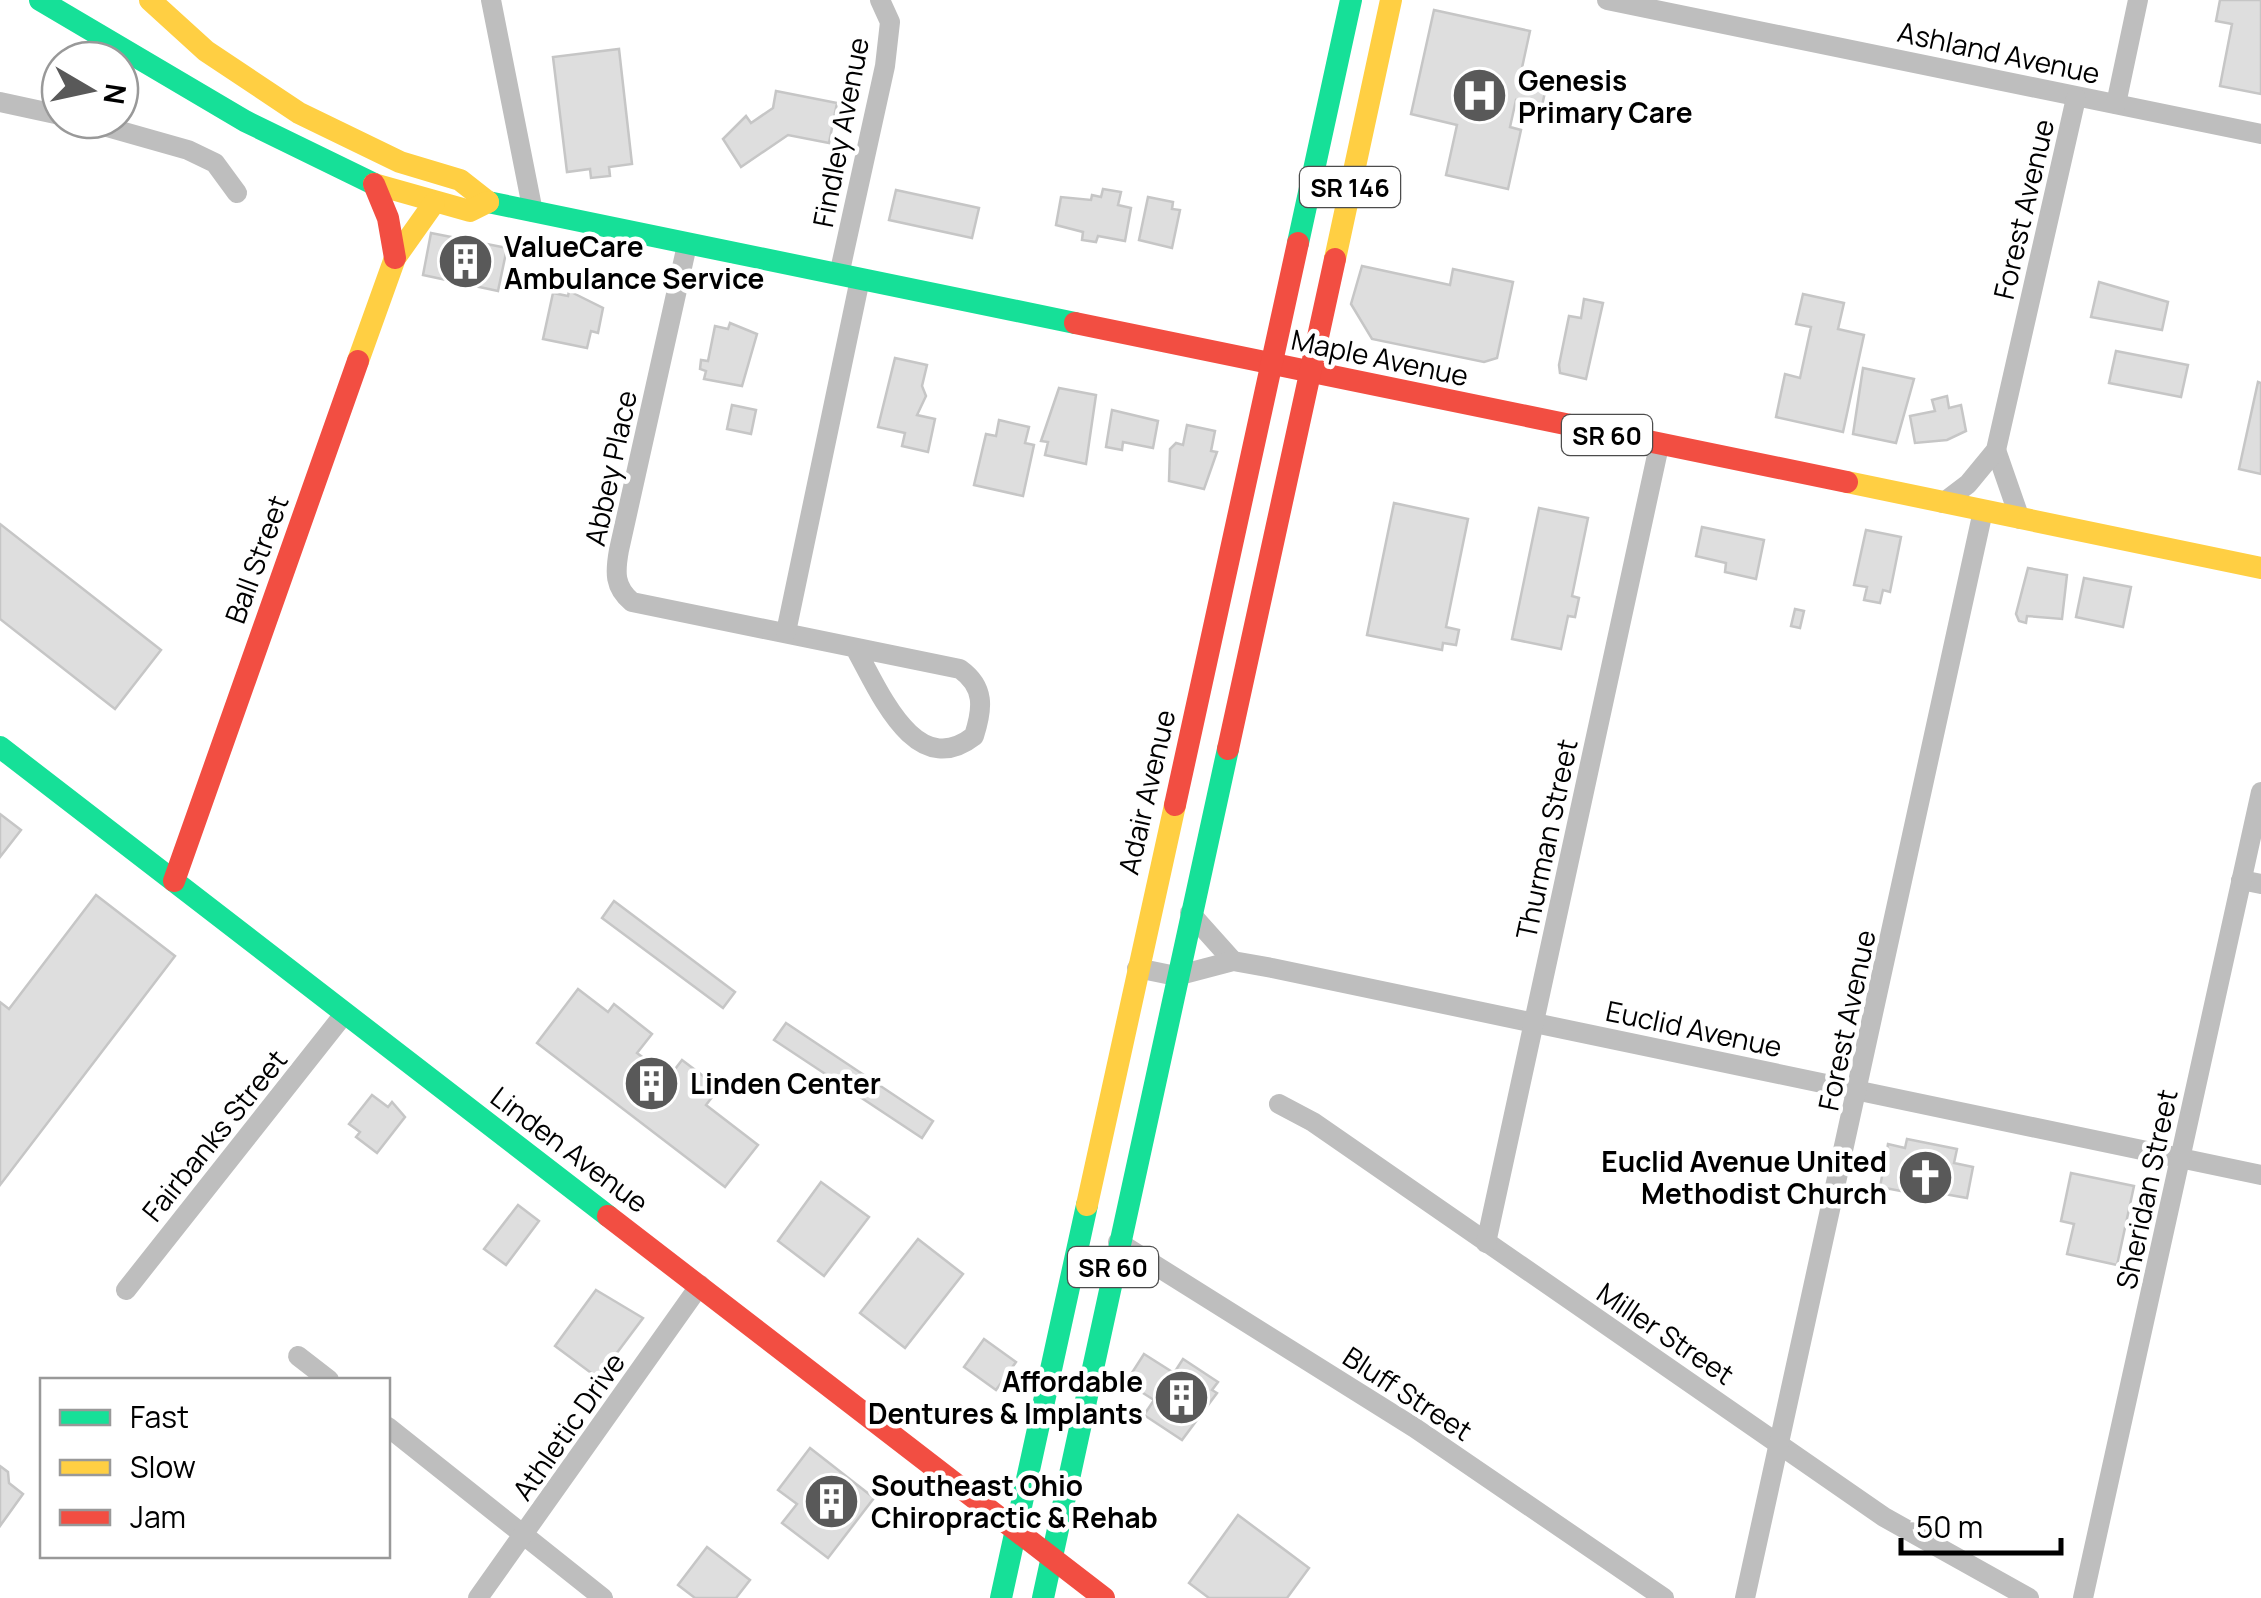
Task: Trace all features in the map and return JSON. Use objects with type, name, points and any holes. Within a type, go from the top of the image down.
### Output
[{"type":"main road","points":[[40,0],[177,85],[296,150],[374,184],[434,203],[470,211],[488,202],[477,186],[405,164],[292,112],[226,68],[150,0]]},
{"type":"main road","name":"Adair Avenue","points":[[1001,1598],[1351,0]]},
{"type":"main road","name":"SR 146","points":[[1308,374],[1391,0]]},
{"type":"main road","points":[[374,184],[388,218],[394,258]]},
{"type":"main road","name":"Maple Avenue","points":[[488,202],[2261,568]]},
{"type":"main road","name":"Ball Street","points":[[174,880],[394,258],[434,203]]},
{"type":"main road","name":"SR 60","points":[[1043,1598],[1308,374]]},
{"type":"main road","name":"Linden Avenue","points":[[0,747],[1104,1598]]},
{"type":"street","points":[[492,0],[533,212]]},
{"type":"street","name":"Findley Avenue","points":[[850,277],[890,22],[880,0]]},
{"type":"street","name":"Ashland Avenue","points":[[1608,0],[2261,134]]},
{"type":"street","points":[[2116,104],[2138,0]]},
{"type":"street","name":"Forest Avenue","points":[[1944,503],[1968,484],[1996,450],[2076,98]]},
{"type":"street","points":[[0,102],[40,111]]},
{"type":"street","points":[[140,136],[188,150],[215,163],[237,193]]},
{"type":"street","name":"Abbey Place","points":[[686,245],[615,575],[621,593],[632,602],[960,668],[980,691],[982,714],[974,736],[946,752],[928,748],[886,704],[855,648]]},
{"type":"street","points":[[786,632],[850,277]]},
{"type":"street","name":"Thurman Street","points":[[1486,1243],[1659,446]]},
{"type":"street","points":[[1996,450],[2020,519]]},
{"type":"street","name":"Forest Avenue","points":[[1744,1598],[1860,1090],[1983,512]]},
{"type":"street","name":"Sheridan Street","points":[[2083,1598],[2181,1159],[2251,882],[2261,792]]},
{"type":"street","points":[[1190,913],[1234,961]]},
{"type":"street","name":"Euclid Avenue","points":[[1136,968],[1176,976],[1234,961],[2261,1174]]},
{"type":"street","name":"Fairbanks Street","points":[[126,1290],[345,1013]]},
{"type":"street","name":"Miller Street","points":[[1278,1104],[1314,1122],[1926,1544],[2030,1598]]},
{"type":"street","name":"Bluff Street","points":[[1118,1242],[1415,1428],[1664,1598]]},
{"type":"street","name":"Athletic Drive","points":[[478,1598],[700,1285]]},
{"type":"street","points":[[298,1356],[326,1378]]},
{"type":"street","points":[[390,1429],[604,1598]]},
{"type":"building","points":[[2220,0],[2261,0],[2261,94],[2220,86],[2232,24],[2216,21]]},
{"type":"building","name":"Genesis Primary Care","points":[[1434,10],[1530,31],[1518,86],[1545,92],[1542,106],[1516,100],[1510,127],[1521,130],[1508,189],[1446,175],[1457,125],[1411,114]]},
{"type":"building","points":[[619,49],[632,164],[609,167],[610,176],[591,178],[590,169],[567,172],[553,57]]},
{"type":"building","points":[[776,91],[837,103],[829,143],[788,135],[741,167],[723,139],[746,116],[751,123],[773,108]]},
{"type":"building","points":[[1103,189],[1121,192],[1118,205],[1131,208],[1125,241],[1098,236],[1096,242],[1082,240],[1083,232],[1056,225],[1061,197],[1091,200],[1092,195],[1101,197]]},
{"type":"building","points":[[896,190],[979,208],[972,238],[889,220]]},
{"type":"building","points":[[1148,197],[1173,202],[1172,209],[1180,210],[1172,248],[1139,240]]},
{"type":"building","name":"ValueCare Ambulance Service","points":[[431,233],[507,248],[498,291],[423,275]]},
{"type":"building","points":[[1362,266],[1450,285],[1453,269],[1513,282],[1497,358],[1484,362],[1372,339],[1351,304]]},
{"type":"building","points":[[2099,282],[2168,302],[2162,330],[2091,317]]},
{"type":"building","points":[[569,291],[603,308],[598,333],[591,331],[587,348],[543,339],[553,293],[568,296]]},
{"type":"building","points":[[1803,294],[1844,303],[1838,329],[1864,335],[1843,432],[1776,417],[1785,374],[1800,378],[1811,327],[1796,324]]},
{"type":"building","points":[[1584,299],[1603,303],[1586,379],[1560,373],[1559,365],[1569,316],[1581,318]]},
{"type":"building","points":[[730,323],[757,334],[742,386],[704,379],[706,371],[700,369],[701,360],[708,361],[715,326],[728,329]]},
{"type":"building","points":[[2116,351],[2188,365],[2181,397],[2109,383]]},
{"type":"building","points":[[895,358],[927,365],[922,386],[926,396],[917,415],[935,419],[928,452],[902,446],[905,433],[878,427]]},
{"type":"building","points":[[1863,368],[1914,379],[1896,443],[1853,434]]},
{"type":"building","points":[[2258,382],[2261,383],[2261,474],[2239,469]]},
{"type":"building","points":[[1059,388],[1096,395],[1086,464],[1045,455],[1048,442],[1041,441]]},
{"type":"building","points":[[1947,396],[1949,408],[1961,405],[1966,431],[1947,440],[1915,443],[1910,416],[1935,411],[1932,400]]},
{"type":"building","points":[[732,405],[756,410],[751,434],[727,429]]},
{"type":"building","points":[[1112,410],[1158,421],[1153,448],[1123,442],[1122,450],[1106,447]]},
{"type":"building","points":[[999,420],[1029,427],[1025,443],[1034,445],[1023,496],[974,485],[986,434],[996,436]]},
{"type":"building","points":[[1187,425],[1215,431],[1211,451],[1217,452],[1204,489],[1169,481],[1170,449],[1176,443],[1183,445]]},
{"type":"building","points":[[1394,503],[1468,519],[1446,627],[1459,630],[1456,645],[1443,643],[1442,650],[1367,635]]},
{"type":"building","points":[[1539,508],[1588,518],[1572,596],[1579,598],[1575,617],[1568,616],[1561,649],[1512,639]]},
{"type":"building","points":[[0,524],[161,650],[115,709],[0,619]]},
{"type":"building","points":[[1702,527],[1764,540],[1756,579],[1725,572],[1726,563],[1696,556]]},
{"type":"building","points":[[1866,530],[1901,537],[1890,592],[1883,590],[1880,603],[1864,600],[1867,587],[1854,585]]},
{"type":"building","points":[[2028,568],[2067,575],[2062,619],[2027,616],[2026,623],[2019,621],[2016,614]]},
{"type":"building","points":[[2084,578],[2131,587],[2123,627],[2076,617]]},
{"type":"building","points":[[1795,609],[1804,611],[1800,628],[1791,626]]},
{"type":"building","points":[[0,814],[21,830],[0,857]]},
{"type":"building","points":[[96,895],[175,956],[0,1185],[0,1002],[9,1009]]},
{"type":"building","points":[[614,901],[735,992],[723,1008],[602,918]]},
{"type":"building","name":"Linden Center","points":[[578,989],[608,1012],[614,1004],[652,1034],[637,1053],[669,1077],[682,1060],[719,1088],[706,1105],[758,1145],[725,1187],[537,1043]]},
{"type":"building","points":[[786,1023],[933,1121],[922,1138],[774,1040]]},
{"type":"building","points":[[372,1095],[388,1107],[392,1102],[405,1117],[377,1153],[356,1137],[360,1132],[349,1124]]},
{"type":"building","name":"Euclid Avenue United Methodist Church","points":[[1907,1139],[1957,1149],[1954,1163],[1973,1167],[1967,1198],[1933,1192],[1932,1197],[1880,1187],[1888,1144],[1905,1148]]},
{"type":"building","points":[[2071,1173],[2134,1186],[2117,1265],[2067,1254],[2074,1224],[2061,1221]]},
{"type":"building","points":[[821,1182],[869,1217],[824,1276],[778,1241]]},
{"type":"building","points":[[518,1205],[539,1221],[506,1265],[484,1249]]},
{"type":"building","points":[[918,1239],[963,1274],[905,1348],[860,1313]]},
{"type":"building","points":[[596,1290],[643,1318],[598,1378],[555,1346]]},
{"type":"building","points":[[984,1339],[1016,1362],[996,1390],[964,1367]]},
{"type":"building","name":"Affordable Dentures & Implants","points":[[1144,1354],[1174,1373],[1183,1359],[1218,1382],[1212,1390],[1217,1393],[1182,1440],[1144,1415],[1154,1400],[1126,1382]]},
{"type":"building","name":"Southeast Ohio Chiropractic & Rehab","points":[[810,1448],[874,1498],[828,1558],[782,1523],[797,1504],[778,1490]]},
{"type":"building","points":[[0,1466],[8,1472],[9,1483],[23,1494],[0,1526]]},
{"type":"building","points":[[1238,1515],[1309,1568],[1287,1598],[1209,1598],[1189,1583]]},
{"type":"building","points":[[707,1547],[750,1580],[736,1598],[695,1598],[678,1585]]},
{"type":"traffic: fast","points":[[40,0],[245,121],[374,184]]},
{"type":"traffic: fast","points":[[1298,243],[1351,0]]},
{"type":"traffic: fast","points":[[488,202],[1075,323]]},
{"type":"traffic: fast","points":[[0,747],[608,1216]]},
{"type":"traffic: fast","points":[[1043,1598],[1228,749]]},
{"type":"traffic: fast","points":[[1001,1598],[1087,1205]]},
{"type":"traffic: slow","points":[[150,0],[206,51],[299,113],[400,162],[460,180],[488,202]]},
{"type":"traffic: slow","points":[[1335,259],[1391,0]]},
{"type":"traffic: slow","points":[[374,184],[470,211],[488,202]]},
{"type":"traffic: slow","points":[[358,361],[395,258],[434,203]]},
{"type":"traffic: slow","points":[[1847,482],[2261,568]]},
{"type":"traffic: slow","points":[[1087,1205],[1175,805]]},
{"type":"traffic: jam","points":[[374,184],[388,218],[395,258]]},
{"type":"traffic: jam","points":[[1175,805],[1298,243]]},
{"type":"traffic: jam","points":[[1228,749],[1335,259]]},
{"type":"traffic: jam","points":[[1075,323],[1847,482]]},
{"type":"traffic: jam","points":[[174,881],[358,361]]},
{"type":"traffic: jam","points":[[608,1216],[1104,1598]]},
{"type":"place","name":"Genesis Primary Care","points":[[1479,96]]},
{"type":"place","name":"ValueCare Ambulance Service","points":[[465,262]]},
{"type":"place","name":"Linden Center","points":[[651,1083]]},
{"type":"place","name":"Euclid Avenue United Methodist Church","points":[[1926,1177]]},
{"type":"place","name":"Affordable Dentures & Implants","points":[[1182,1397]]},
{"type":"place","name":"Southeast Ohio Chiropractic & Rehab","points":[[832,1501]]}]
